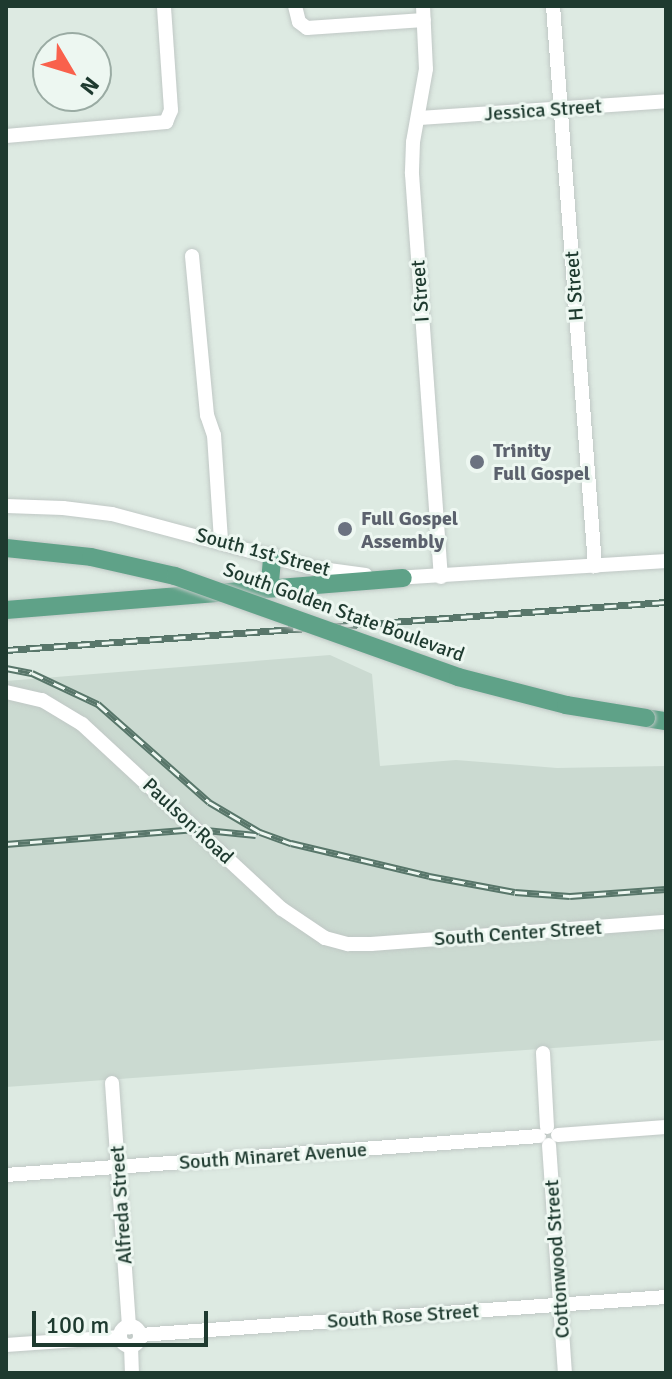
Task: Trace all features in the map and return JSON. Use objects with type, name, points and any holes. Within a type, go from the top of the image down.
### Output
[{"type":"main road","name":"South Golden State Boulevard","points":[[6,548],[104,559],[175,576],[458,677],[566,705],[666,721]]},
{"type":"main road","points":[[259,592],[270,582],[272,557]]},
{"type":"main road","points":[[6,610],[403,578]]},
{"type":"street","points":[[6,136],[162,124],[169,119],[164,6]]},
{"type":"street","points":[[295,6],[303,26],[423,13]]},
{"type":"street","name":"H Street","points":[[553,6],[595,566]]},
{"type":"street","name":"I Street","points":[[423,13],[426,69],[412,174],[441,577]]},
{"type":"street","name":"Jessica Street","points":[[419,118],[666,101]]},
{"type":"street","points":[[192,256],[207,415],[214,435],[221,541]]},
{"type":"street","name":"South 1st Street","points":[[6,506],[112,514],[330,571],[403,578],[666,561]]},
{"type":"street","name":"Paulson Road","points":[[6,692],[42,700],[82,724],[303,925],[337,942],[371,944]]},
{"type":"street","name":"South Center Street","points":[[371,944],[666,922]]},
{"type":"street","name":"Cottonwood Street","points":[[543,1053],[565,1373]]},
{"type":"street","name":"Alfreda Street","points":[[112,1083],[132,1373]]},
{"type":"street","name":"South Minaret Avenue","points":[[6,1175],[666,1127]]},
{"type":"street","name":"South Rose Street","points":[[6,1345],[666,1297]]},
{"type":"shaded area","points":[[330,655],[372,674],[380,766],[456,760],[557,768],[666,766],[666,1040],[6,1087],[6,681]]},
{"type":"railway","points":[[6,650],[666,602]]},
{"type":"railway","points":[[6,668],[32,673],[98,704],[209,802],[260,832],[291,843],[429,876],[515,892],[570,896],[666,889]]},
{"type":"railway","points":[[6,844],[196,829],[256,835]]},
{"type":"place","name":"Trinity Full Gospel","points":[[477,462]]},
{"type":"place","name":"Full Gospel Assembly","points":[[345,529]]}]
